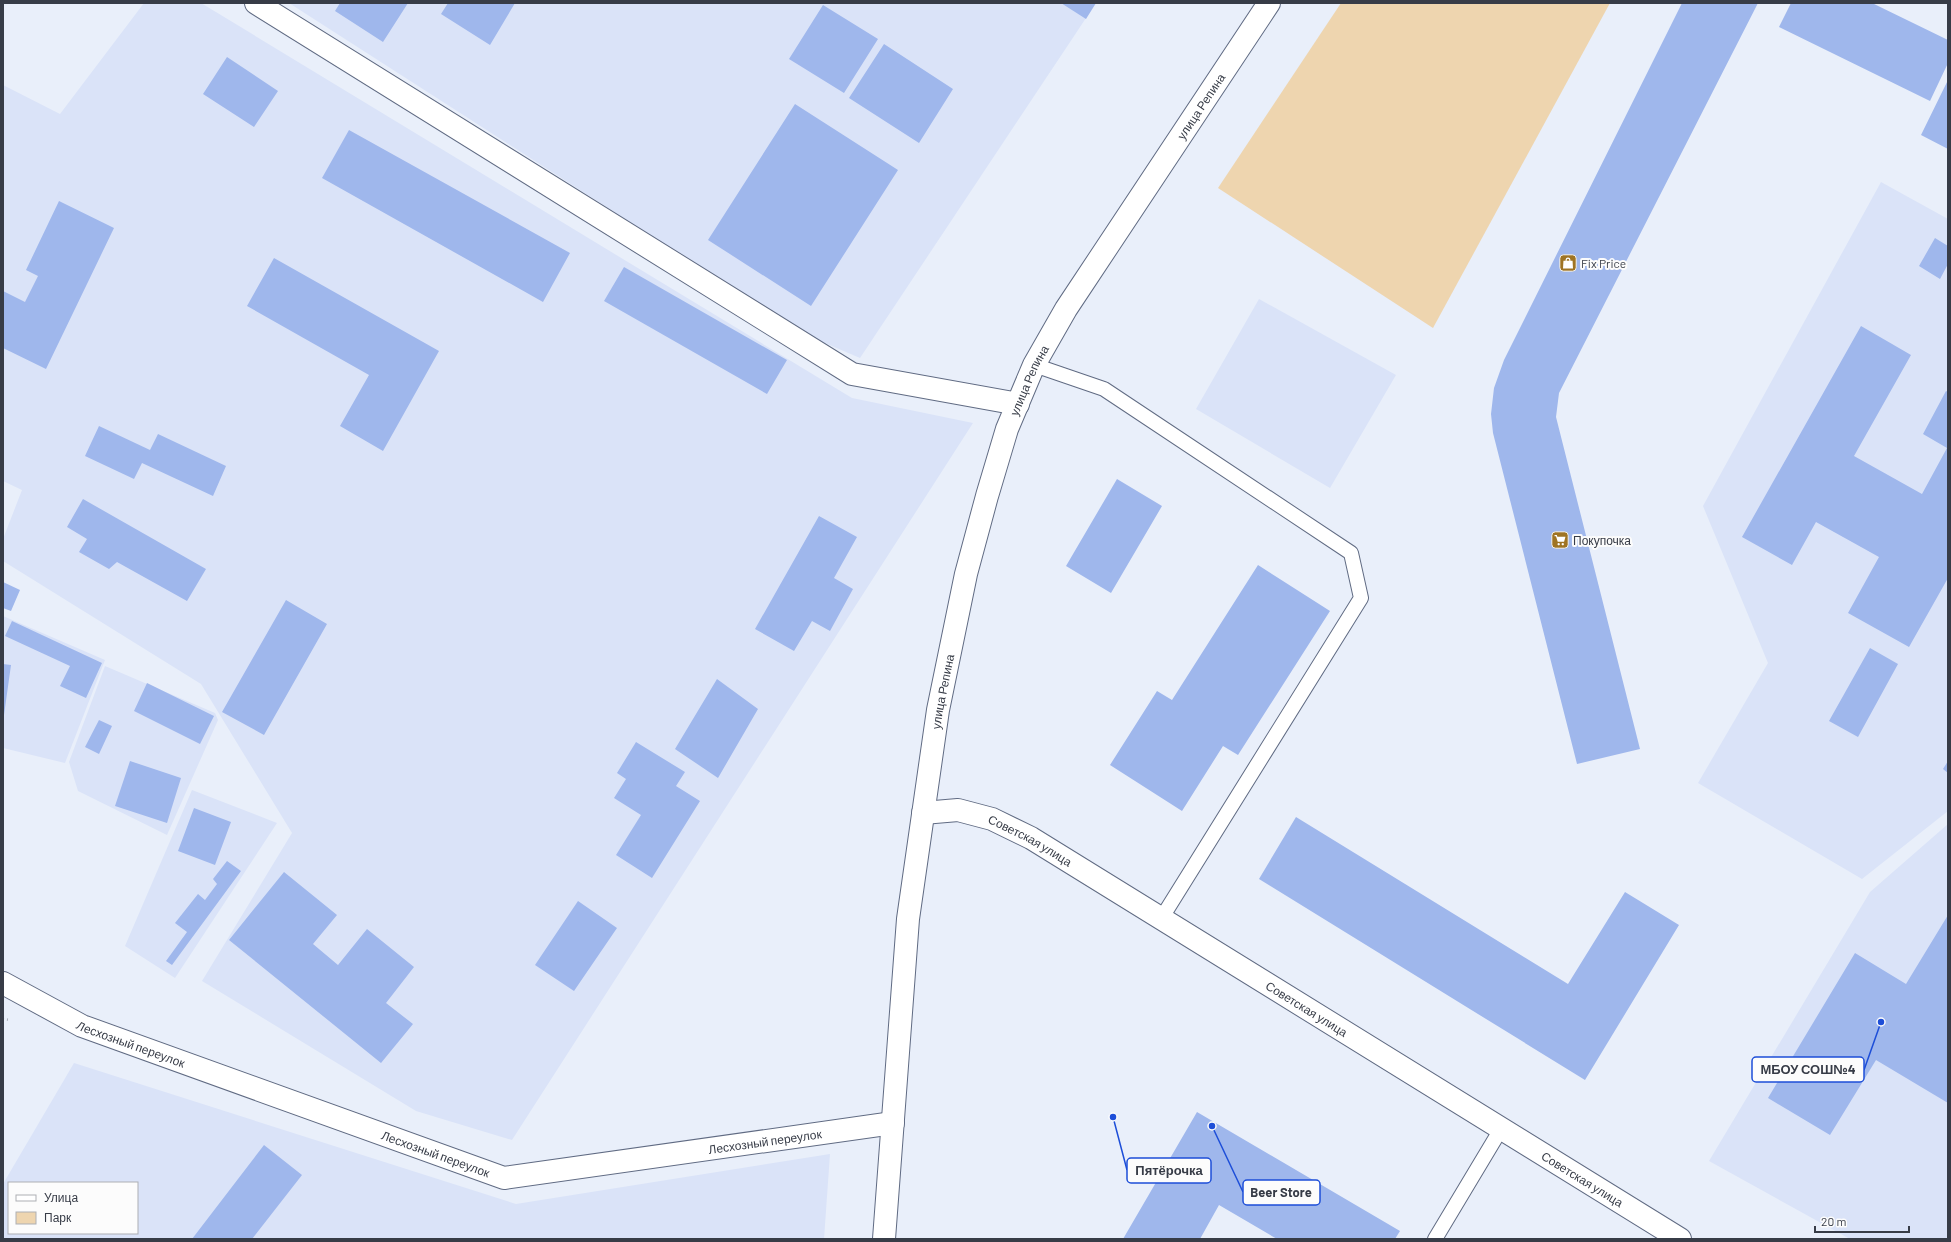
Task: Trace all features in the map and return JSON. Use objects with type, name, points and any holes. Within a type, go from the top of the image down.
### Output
[{"type":"main road","points":[[256,3],[852,374],[1018,404]]},
{"type":"main road","name":"улица Репина","points":[[884,1239],[908,919],[938,710],[966,574],[989,488],[1007,429],[1034,365],[1066,309],[1269,3]]},
{"type":"main road","name":"Советская улица","points":[[923,813],[958,810],[992,819],[1031,838],[1680,1239]]},
{"type":"main road","name":"Лесхозный переулок","points":[[3,983],[82,1026],[504,1178],[893,1123]]},
{"type":"lane","points":[[1034,365],[1104,389],[1351,553],[1361,598],[1161,919]]},
{"type":"lane","points":[[1435,1239],[1501,1129]]},
{"type":"shaded area","points":[[144,3],[201,3],[852,398],[973,423],[512,1140],[416,1111],[202,981],[292,833],[201,684],[3,561],[3,539],[22,490],[3,481],[3,85],[60,114]]},
{"type":"shaded area","points":[[289,3],[1096,3],[860,358],[804,334]]},
{"type":"shaded area","points":[[1881,182],[1948,219],[1948,811],[1862,879],[1698,783],[1768,663],[1703,506]]},
{"type":"shaded area","points":[[1259,299],[1396,375],[1330,488],[1196,409]]},
{"type":"shaded area","points":[[3,616],[105,660],[65,763],[3,748]]},
{"type":"shaded area","points":[[105,666],[215,713],[218,720],[167,835],[78,791],[69,762]]},
{"type":"shaded area","points":[[192,790],[277,823],[175,978],[125,946]]},
{"type":"shaded area","points":[[1948,824],[1948,1239],[1850,1239],[1709,1161],[1870,892]]},
{"type":"shaded area","points":[[74,1063],[516,1204],[830,1154],[824,1239],[3,1239],[3,1184]]},
{"type":"green space","points":[[1341,3],[1610,3],[1433,328],[1218,188]]},
{"type":"building","points":[[340,3],[408,3],[383,42],[335,11]]},
{"type":"building","points":[[448,3],[515,3],[490,45],[441,14]]},
{"type":"building","points":[[1061,3],[1096,3],[1086,19]]},
{"type":"building","points":[[1682,3],[1758,3],[1559,393],[1556,417],[1640,749],[1577,764],[1493,433],[1491,414],[1494,388],[1504,360]]},
{"type":"building","points":[[1791,3],[1872,3],[1948,40],[1948,63],[1930,101],[1779,27]]},
{"type":"building","points":[[823,5],[878,39],[844,93],[789,59]]},
{"type":"building","points":[[884,44],[953,89],[919,143],[849,98]]},
{"type":"building","points":[[227,57],[278,91],[254,127],[203,94]]},
{"type":"building","points":[[1948,80],[1948,149],[1921,135]]},
{"type":"building","points":[[795,104],[898,170],[811,306],[708,240]]},
{"type":"building","points":[[349,130],[570,253],[543,302],[322,178]]},
{"type":"building","points":[[59,201],[114,228],[46,369],[3,348],[3,291],[25,302],[38,276],[26,270]]},
{"type":"building","points":[[1935,238],[1948,246],[1948,264],[1940,279],[1919,266]]},
{"type":"building","points":[[274,258],[439,351],[383,451],[340,426],[369,375],[247,306]]},
{"type":"building","points":[[624,267],[787,360],[767,394],[604,301]]},
{"type":"building","points":[[1861,326],[1911,355],[1854,456],[1922,494],[1947,448],[1923,434],[1946,391],[1948,392],[1948,578],[1909,647],[1848,613],[1879,557],[1816,522],[1792,565],[1742,537]]},
{"type":"building","points":[[99,426],[150,450],[158,434],[226,466],[213,496],[142,463],[134,479],[85,456]]},
{"type":"building","points":[[1117,479],[1162,506],[1111,593],[1066,566]]},
{"type":"building","points":[[83,499],[206,569],[187,601],[117,562],[109,569],[79,552],[87,539],[67,527]]},
{"type":"building","points":[[819,516],[857,537],[834,578],[853,589],[830,631],[812,621],[794,651],[755,629]]},
{"type":"building","points":[[1258,565],[1330,611],[1238,755],[1223,746],[1182,811],[1110,765],[1157,691],[1172,700]]},
{"type":"building","points":[[3,582],[20,590],[11,611],[3,608]]},
{"type":"building","points":[[286,600],[327,624],[264,735],[222,712]]},
{"type":"building","points":[[12,621],[102,663],[86,698],[60,686],[70,666],[5,636]]},
{"type":"building","points":[[1870,648],[1898,664],[1858,737],[1829,721]]},
{"type":"building","points":[[3,664],[11,665],[4,715],[3,715]]},
{"type":"building","points":[[717,679],[758,709],[718,778],[675,749]]},
{"type":"building","points":[[147,683],[214,716],[200,744],[134,711]]},
{"type":"building","points":[[99,720],[112,726],[99,754],[85,747]]},
{"type":"building","points":[[636,742],[685,772],[676,786],[700,801],[652,878],[616,855],[641,815],[614,798],[626,779],[617,773]]},
{"type":"building","points":[[130,761],[181,778],[167,823],[115,806]]},
{"type":"building","points":[[1948,761],[1948,773],[1943,769]]},
{"type":"building","points":[[194,808],[231,822],[215,865],[178,851]]},
{"type":"building","points":[[1296,817],[1568,984],[1625,892],[1679,925],[1585,1080],[1259,879]]},
{"type":"building","points":[[227,861],[241,871],[172,965],[166,961],[187,932],[175,923],[198,894],[205,900],[217,884],[213,879]]},
{"type":"building","points":[[284,872],[337,915],[313,944],[338,965],[367,929],[414,967],[386,1003],[413,1024],[381,1063],[229,940]]},
{"type":"building","points":[[578,901],[617,928],[574,991],[535,965]]},
{"type":"building","points":[[1948,915],[1948,1103],[1876,1060],[1830,1135],[1768,1098],[1855,953],[1906,984]]},
{"type":"building","points":[[1197,1112],[1400,1231],[1395,1239],[1277,1239],[1219,1205],[1200,1239],[1123,1239]]},
{"type":"building","points":[[264,1145],[302,1175],[252,1239],[192,1239]]},
{"type":"place","name":"Fix Price","points":[[1568,263]]},
{"type":"place","name":"Покупочка","points":[[1560,540]]},
{"type":"place","name":"МБОУ СОШ№4","points":[[1881,1022]]},
{"type":"place","name":"Пятёрочка","points":[[1113,1117]]},
{"type":"place","name":"Beer Store","points":[[1212,1126]]}]
